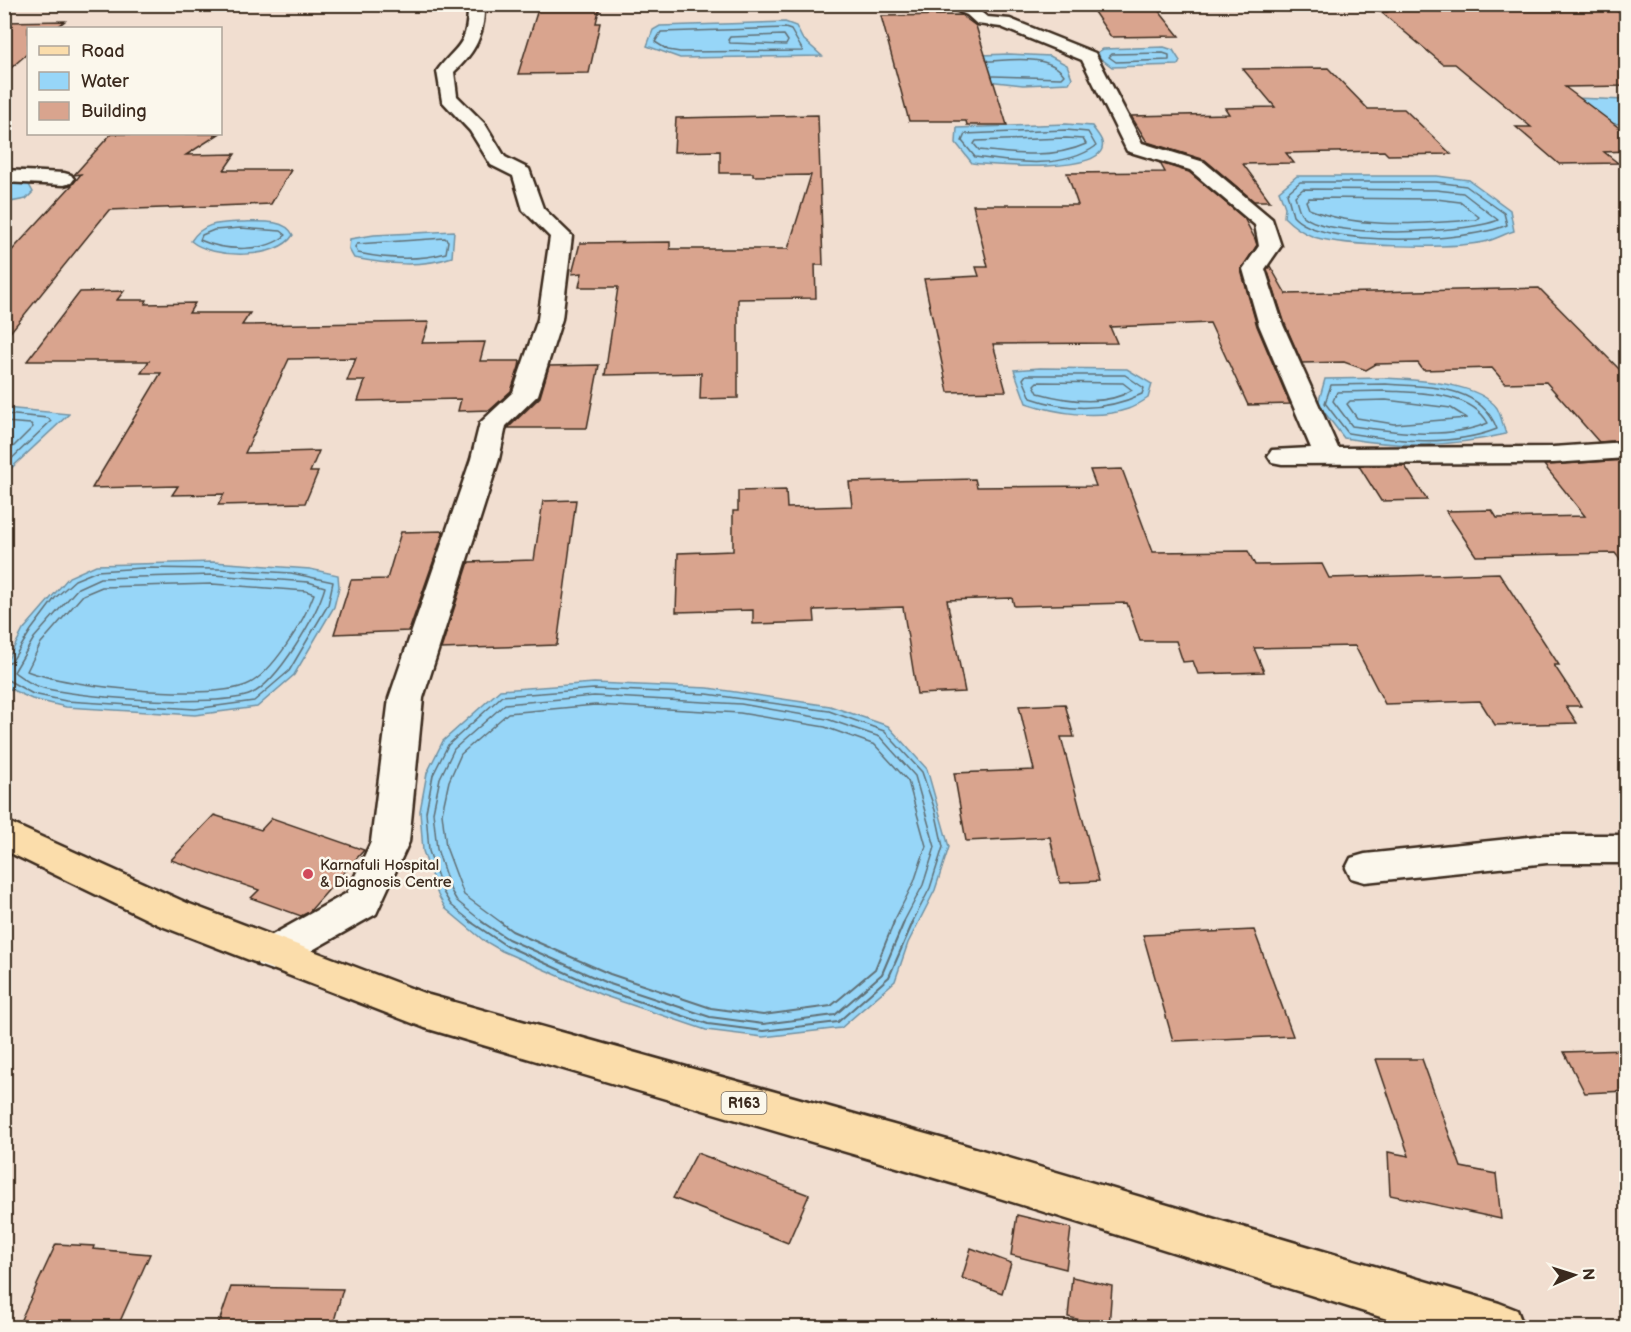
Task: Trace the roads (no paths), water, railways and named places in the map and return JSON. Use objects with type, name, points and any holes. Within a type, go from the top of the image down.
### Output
[{"type":"main road","name":"R163","points":[[4,834],[173,914],[425,1011],[958,1164],[1499,1328]]},
{"type":"street","points":[[272,954],[362,903],[390,842],[406,698],[485,459],[493,423],[525,395],[550,319],[561,236],[533,210],[522,173],[498,161],[478,128],[448,97],[445,71],[469,49],[476,29],[476,10],[490,4]]},
{"type":"street","points":[[949,4],[972,12],[983,21],[1004,22],[1089,57],[1134,147],[1197,166],[1265,223],[1270,246],[1254,269],[1271,325],[1328,456]]},
{"type":"street","points":[[4,176],[64,179]]},
{"type":"street","points":[[1282,456],[1553,455],[1626,450]]},
{"type":"street","points":[[1365,868],[1547,849],[1626,849]]},
{"type":"water","points":[[785,22],[796,26],[802,38],[822,56],[680,58],[647,46],[653,30],[660,26]]},
{"type":"water","points":[[1164,47],[1173,50],[1180,61],[1178,65],[1112,67],[1100,58],[1098,52],[1103,49]]},
{"type":"water","points":[[1009,54],[1050,56],[1067,65],[1072,78],[1069,83],[1023,85],[987,81],[955,56]]},
{"type":"water","points":[[1574,98],[1626,100],[1626,123],[1603,125]]},
{"type":"water","points":[[1066,124],[1092,126],[1102,142],[1100,153],[1088,160],[1047,166],[972,163],[956,143],[957,128]]},
{"type":"water","points":[[1297,176],[1437,176],[1469,180],[1510,210],[1514,231],[1484,242],[1448,246],[1373,245],[1314,237],[1284,217],[1285,207],[1279,191]]},
{"type":"water","points":[[5,183],[29,185],[33,192],[26,199],[5,203]]},
{"type":"water","points":[[219,223],[277,223],[293,235],[274,249],[244,254],[214,251],[191,241],[207,227]]},
{"type":"water","points":[[454,231],[452,257],[428,263],[403,264],[354,258],[349,249],[350,239],[374,235]]},
{"type":"water","points":[[1127,369],[1152,384],[1148,398],[1128,409],[1103,414],[1076,414],[1026,403],[1014,370]]},
{"type":"water","points":[[1386,378],[1446,384],[1476,393],[1488,399],[1497,408],[1506,434],[1464,442],[1425,445],[1344,438],[1318,404],[1325,379]]},
{"type":"water","points":[[4,408],[69,414],[5,474]]},
{"type":"water","points":[[213,562],[310,569],[338,575],[339,587],[334,607],[294,675],[257,707],[195,715],[66,707],[32,699],[10,689],[5,681],[5,665],[23,630],[69,577],[96,565]]},
{"type":"water","points":[[594,683],[708,688],[830,706],[888,726],[927,769],[949,847],[935,890],[908,943],[895,981],[841,1028],[763,1037],[706,1030],[602,995],[502,951],[483,940],[446,909],[438,895],[423,851],[420,811],[427,773],[443,741],[500,690]]},
{"type":"place","name":"Karnafuli Hospital & Diagnosis Centre","points":[[308,874]]}]
